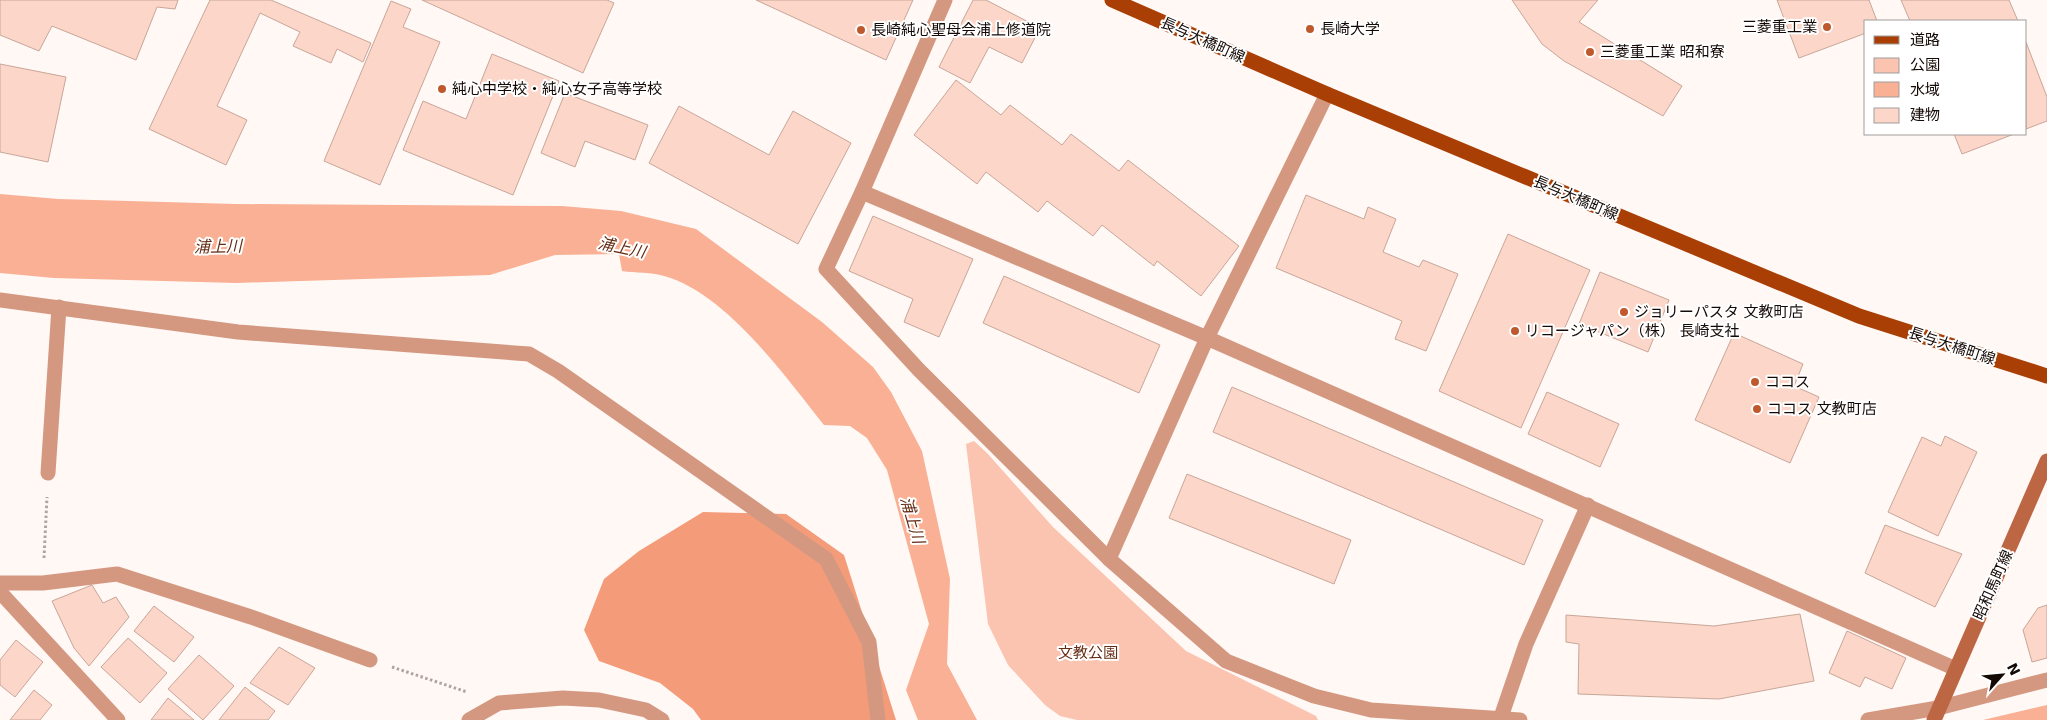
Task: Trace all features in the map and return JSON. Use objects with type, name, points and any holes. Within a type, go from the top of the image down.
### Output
[{"type":"main road","name":"長与大橋町線","points":[[1112,0],[1327,94],[1859,316],[2047,376]]},
{"type":"main road","name":"昭和馬町線","points":[[1936,714],[2047,461]]},
{"type":"street","points":[[946,0],[862,192],[826,269],[919,370],[1109,559],[1226,661],[1314,696],[1370,710],[1520,720]]},
{"type":"street","points":[[1109,559],[1207,338],[1327,94]]},
{"type":"street","points":[[862,192],[1207,338],[1956,669]]},
{"type":"street","points":[[0,300],[238,332],[529,354],[558,371],[826,559],[869,642],[878,720]]},
{"type":"street","points":[[48,474],[59,307]]},
{"type":"street","points":[[1500,720],[1526,644],[1588,505]]},
{"type":"street","points":[[0,583],[43,583],[117,574],[251,617],[370,660]]},
{"type":"street","points":[[0,592],[118,720]]},
{"type":"street","points":[[1868,720],[1936,714],[2047,680]]},
{"type":"street","points":[[479,717],[499,703],[563,698],[599,700],[646,710],[662,720]]},
{"type":"path","points":[[43,583],[48,474]]},
{"type":"path","points":[[370,660],[499,703]]},
{"type":"green space","name":"文教公園","points":[[974,441],[1053,527],[1186,651],[1316,716],[1318,720],[1077,720],[1060,716],[1045,705],[1008,665],[988,624],[966,444]]},
{"type":"shaded area","points":[[703,512],[786,514],[844,555],[896,720],[701,720],[693,709],[660,683],[599,661],[584,630],[604,579],[639,551]]},
{"type":"water","name":"浦上川","points":[[0,194],[58,199],[235,204],[562,206],[621,211],[696,229],[822,322],[873,367],[891,392],[922,451],[950,579],[947,664],[977,720],[918,720],[906,690],[929,624],[887,470],[867,438],[850,426],[824,425],[753,338],[710,300],[687,285],[664,276],[622,271],[619,254],[555,255],[490,275],[236,283],[54,278],[0,273]]},
{"type":"water","points":[[2047,705],[2047,720],[1983,720]]},
{"type":"building","points":[[0,0],[178,0],[175,9],[157,7],[136,60],[52,26],[39,51],[0,35]]},
{"type":"building","points":[[210,0],[271,0],[371,43],[363,62],[337,49],[331,63],[293,46],[300,32],[260,13],[217,106],[247,120],[226,165],[149,129]]},
{"type":"building","points":[[422,0],[607,0],[614,3],[583,73]]},
{"type":"building","name":"長崎純心聖母会浦上修道院","points":[[756,0],[913,0],[886,60]]},
{"type":"building","points":[[973,0],[986,0],[1040,28],[1022,63],[989,47],[970,83],[939,67]]},
{"type":"building","name":"三菱重工業 昭和寮","points":[[1512,0],[1598,0],[1579,22],[1682,86],[1663,116],[1564,61],[1542,44]]},
{"type":"building","name":"三菱重工業","points":[[1777,0],[1869,0],[1877,20],[1864,20],[1864,34],[1799,58]]},
{"type":"building","points":[[1901,0],[2009,0],[2018,20],[1910,20]]},
{"type":"building","points":[[391,1],[411,9],[403,27],[440,42],[380,185],[324,161]]},
{"type":"building","points":[[2027,45],[2047,97],[2047,121],[2027,129]]},
{"type":"building","points":[[492,54],[559,81],[513,195],[403,150],[423,101],[466,119]]},
{"type":"building","points":[[0,64],[66,77],[48,162],[0,152]]},
{"type":"building","points":[[956,80],[1001,115],[1010,105],[1062,145],[1071,134],[1119,171],[1128,160],[1239,246],[1201,296],[1157,261],[1154,266],[1102,225],[1093,236],[1047,201],[1038,212],[986,172],[977,184],[914,135]]},
{"type":"building","points":[[565,93],[648,125],[635,160],[585,141],[575,167],[541,153]]},
{"type":"building","points":[[679,106],[769,155],[793,111],[851,143],[798,244],[649,163]]},
{"type":"building","points":[[1954,135],[2011,135],[1962,154]]},
{"type":"building","points":[[1306,195],[1364,219],[1368,207],[1396,219],[1383,252],[1419,267],[1423,260],[1458,274],[1426,351],[1395,339],[1402,321],[1276,268]]},
{"type":"building","points":[[873,216],[973,259],[939,337],[904,322],[913,299],[849,271]]},
{"type":"building","name":"リコージャパン（株） 長崎支社","points":[[1508,234],[1590,270],[1521,428],[1439,391]]},
{"type":"building","name":"ジョリーパスタ 文教町店","points":[[1600,272],[1669,300],[1648,352],[1579,324]]},
{"type":"building","points":[[1004,276],[1160,345],[1139,393],[983,323]]},
{"type":"building","name":"ココス 文教町店","points":[[1734,333],[1803,364],[1794,386],[1819,397],[1790,463],[1695,420]]},
{"type":"building","points":[[1232,387],[1543,520],[1524,565],[1213,432]]},
{"type":"building","points":[[1547,392],[1619,424],[1600,467],[1528,434]]},
{"type":"building","points":[[1945,436],[1977,452],[1938,536],[1888,512],[1922,437],[1941,446]]},
{"type":"building","points":[[1187,474],[1351,540],[1334,584],[1169,518]]},
{"type":"building","points":[[1885,525],[1962,554],[1935,607],[1865,573]]},
{"type":"building","points":[[92,585],[103,603],[116,597],[129,617],[89,666],[74,648],[52,601]]},
{"type":"building","points":[[2047,605],[2047,658],[2032,662],[2023,630],[2038,608]]},
{"type":"building","points":[[154,606],[194,637],[174,662],[134,631]]},
{"type":"building","points":[[1800,614],[1814,681],[1719,699],[1578,694],[1579,644],[1566,642],[1566,615],[1714,626]]},
{"type":"building","points":[[1847,631],[1906,658],[1892,689],[1865,677],[1860,687],[1829,673]]},
{"type":"building","points":[[128,638],[167,673],[140,703],[101,667]]},
{"type":"building","points":[[16,640],[43,662],[15,697],[0,685],[0,660]]},
{"type":"building","points":[[279,647],[315,668],[288,705],[250,683]]},
{"type":"building","points":[[199,655],[234,686],[203,720],[168,689]]},
{"type":"building","points":[[245,687],[275,711],[268,720],[219,720]]},
{"type":"building","points":[[34,690],[52,705],[40,720],[10,720]]},
{"type":"building","points":[[168,698],[194,720],[151,720]]},
{"type":"place","name":"三菱重工業","points":[[1827,27]]},
{"type":"place","name":"長崎大学","points":[[1310,29]]},
{"type":"place","name":"長崎純心聖母会浦上修道院","points":[[861,30]]},
{"type":"place","name":"三菱重工業 昭和寮","points":[[1590,52]]},
{"type":"place","name":"純心中学校・純心女子高等学校","points":[[442,89]]},
{"type":"place","name":"ジョリーパスタ 文教町店","points":[[1624,312]]},
{"type":"place","name":"リコージャパン（株） 長崎支社","points":[[1515,331]]},
{"type":"place","name":"ココス","points":[[1755,382]]},
{"type":"place","name":"ココス 文教町店","points":[[1757,409]]}]
